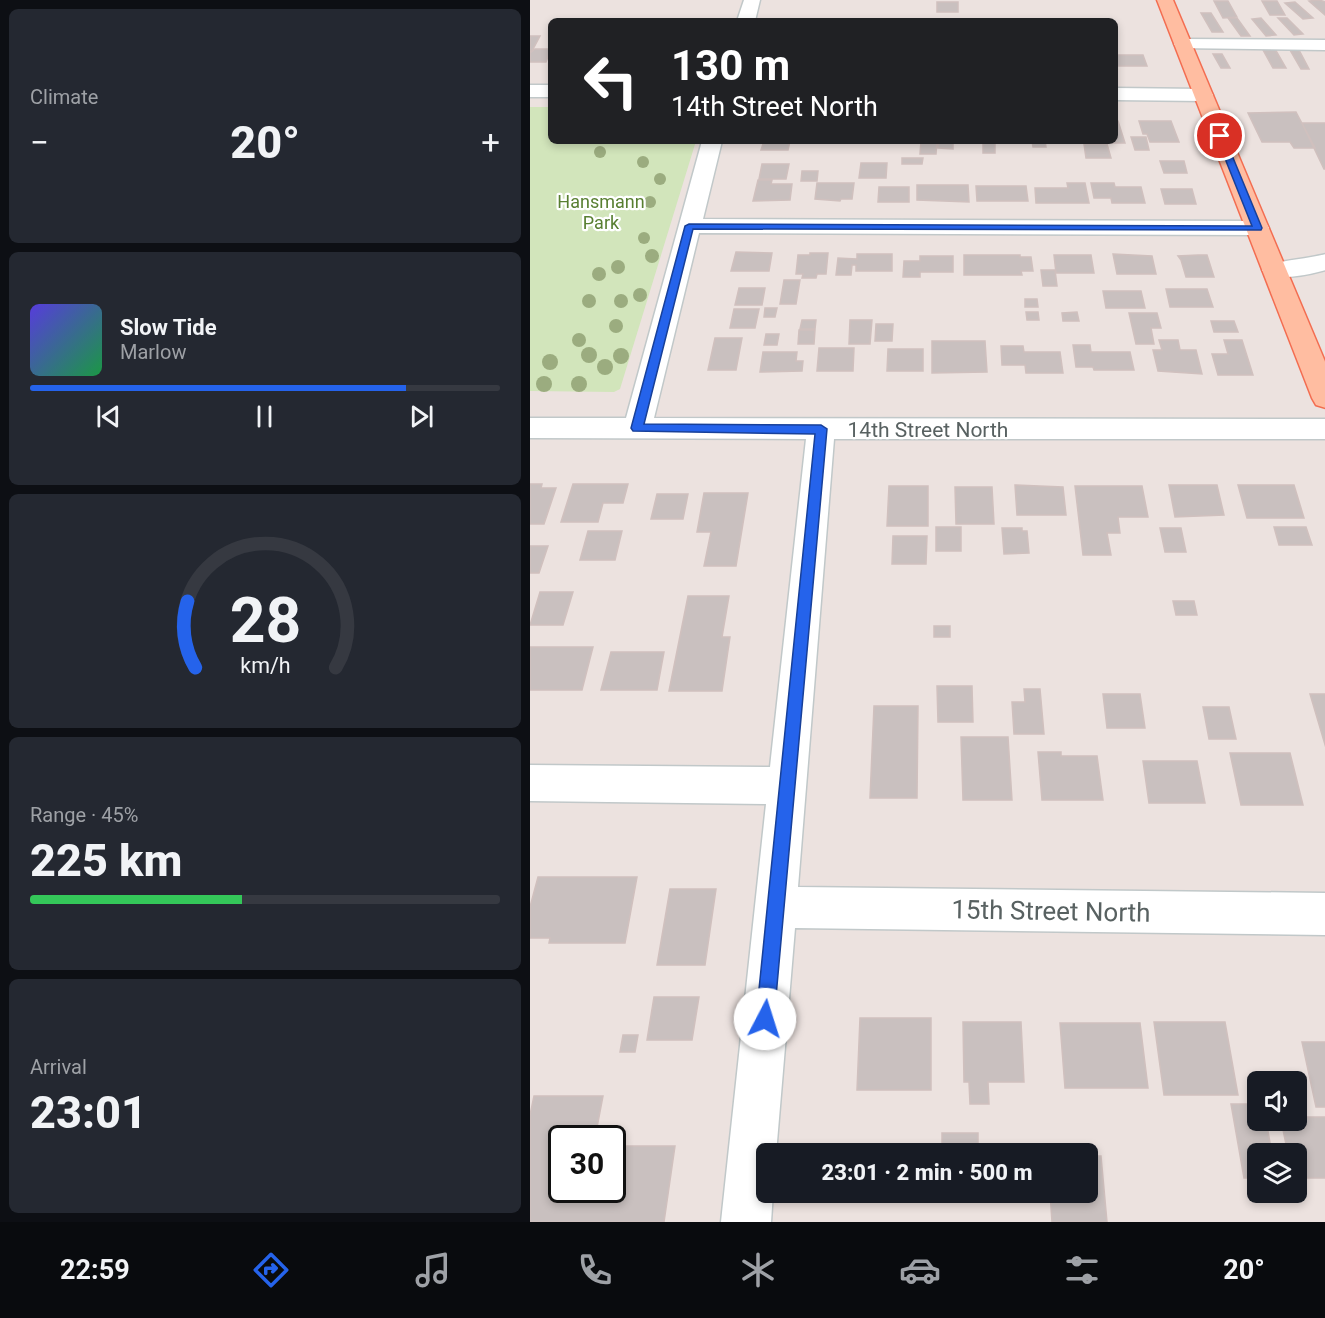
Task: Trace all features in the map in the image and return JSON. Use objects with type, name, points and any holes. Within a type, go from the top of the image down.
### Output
[{"type":"main road","points":[[1165,0],[1325,398]]},
{"type":"street","points":[[747,18],[752,0]]},
{"type":"street","points":[[1183,44],[1325,45]]},
{"type":"street","points":[[530,91],[548,91]]},
{"type":"street","points":[[1118,94],[1203,94]]},
{"type":"street","points":[[637,428],[711,144]]},
{"type":"street","points":[[689,226],[1258,228]]},
{"type":"street","points":[[1274,270],[1318,265],[1325,261]]},
{"type":"street","name":"14th Street North","points":[[530,428],[1325,429]]},
{"type":"street","points":[[746,1222],[821,429]]},
{"type":"street","points":[[530,783],[788,786]]},
{"type":"street","name":"15th Street North","points":[[776,907],[1325,914]]},
{"type":"green space","name":"Hansmann Park","points":[[530,107],[548,107],[548,144],[695,144],[620,389],[614,392],[530,391]]},
{"type":"building","points":[[1214,1],[1228,1],[1237,17],[1223,18]]},
{"type":"building","points":[[1262,1],[1277,1],[1285,15],[1270,15]]},
{"type":"building","points":[[1309,1],[1326,2],[1326,16]]},
{"type":"building","points":[[937,2],[958,2],[958,12],[937,12]]},
{"type":"building","points":[[1295,2],[1313,18],[1303,19],[1285,3]]},
{"type":"building","points":[[1201,13],[1211,13],[1223,32],[1212,32]]},
{"type":"building","points":[[1228,18],[1237,18],[1250,36],[1241,36]]},
{"type":"building","points":[[1261,18],[1276,35],[1266,36],[1252,19]]},
{"type":"building","points":[[1278,18],[1287,18],[1303,34],[1294,35]]},
{"type":"building","points":[[530,36],[540,36],[532,51],[530,51]]},
{"type":"building","points":[[535,49],[548,49],[546,62],[530,62],[530,53]]},
{"type":"building","points":[[1275,49],[1286,68],[1273,68],[1263,50]]},
{"type":"building","points":[[1290,50],[1299,50],[1309,69],[1301,69]]},
{"type":"building","points":[[1213,54],[1222,54],[1230,68],[1221,68]]},
{"type":"building","points":[[1118,55],[1143,55],[1147,66],[1118,66]]},
{"type":"building","points":[[1296,112],[1315,148],[1294,148],[1290,142],[1262,142],[1248,113]]},
{"type":"building","points":[[1118,121],[1125,143],[1118,143]]},
{"type":"building","points":[[1139,121],[1171,121],[1179,142],[1150,142],[1147,134],[1143,134]]},
{"type":"building","points":[[1302,123],[1326,123],[1326,169],[1324,169]]},
{"type":"building","points":[[1131,137],[1146,137],[1149,150],[1135,150]]},
{"type":"building","points":[[763,144],[789,144],[788,150],[761,150]]},
{"type":"building","points":[[921,144],[937,144],[936,154],[920,154]]},
{"type":"building","points":[[938,144],[953,144],[953,149],[938,148]]},
{"type":"building","points":[[983,144],[995,144],[995,153],[983,153]]},
{"type":"building","points":[[1032,144],[1046,144],[1046,147],[1033,147]]},
{"type":"building","points":[[1084,144],[1107,144],[1111,158],[1086,158]]},
{"type":"building","points":[[902,158],[923,158],[922,164],[902,164]]},
{"type":"building","points":[[1160,161],[1184,161],[1187,173],[1164,173]]},
{"type":"building","points":[[861,163],[887,163],[886,178],[859,178]]},
{"type":"building","points":[[762,164],[789,164],[786,179],[759,179]]},
{"type":"building","points":[[802,171],[818,171],[817,181],[801,181]]},
{"type":"building","points":[[758,180],[772,180],[771,184],[792,184],[790,200],[753,201]]},
{"type":"building","points":[[817,183],[854,183],[852,199],[841,199],[840,201],[815,199]]},
{"type":"building","points":[[1067,183],[1085,183],[1089,203],[1036,203],[1035,188],[1068,188]]},
{"type":"building","points":[[1091,183],[1114,183],[1115,187],[1141,187],[1145,203],[1112,203],[1111,198],[1094,198]]},
{"type":"building","points":[[917,185],[968,185],[969,202],[917,200]]},
{"type":"building","points":[[976,186],[1026,186],[1028,201],[977,201]]},
{"type":"building","points":[[879,187],[909,187],[909,202],[878,202]]},
{"type":"building","points":[[1161,189],[1192,189],[1196,204],[1165,204]]},
{"type":"building","points":[[736,252],[772,253],[769,271],[731,271]]},
{"type":"building","points":[[810,253],[828,253],[826,274],[817,274],[816,278],[802,278],[803,274],[796,274],[798,255],[810,255]]},
{"type":"building","points":[[857,254],[892,254],[892,271],[856,271],[856,265],[852,265],[851,275],[836,275],[838,258],[857,259]]},
{"type":"building","points":[[1113,254],[1152,256],[1156,274],[1117,274]]},
{"type":"building","points":[[964,255],[1031,257],[1033,271],[1021,271],[1022,275],[964,275]]},
{"type":"building","points":[[1054,255],[1091,255],[1094,273],[1056,273]]},
{"type":"building","points":[[1207,255],[1214,277],[1186,277],[1178,256]]},
{"type":"building","points":[[920,256],[953,256],[953,272],[920,272],[920,277],[903,277],[904,261],[920,261]]},
{"type":"building","points":[[1041,270],[1055,270],[1057,286],[1043,286]]},
{"type":"building","points":[[784,280],[800,280],[796,304],[780,304]]},
{"type":"building","points":[[739,288],[765,288],[762,305],[735,305]]},
{"type":"building","points":[[1166,289],[1207,289],[1213,307],[1170,307]]},
{"type":"building","points":[[1103,291],[1141,291],[1145,308],[1106,308]]},
{"type":"building","points":[[1025,299],[1037,299],[1038,307],[1025,307]]},
{"type":"building","points":[[765,308],[777,308],[775,317],[764,317]]},
{"type":"building","points":[[734,309],[759,309],[755,328],[730,328]]},
{"type":"building","points":[[1026,312],[1038,312],[1039,320],[1027,320]]},
{"type":"building","points":[[1077,312],[1079,321],[1063,321],[1062,313]]},
{"type":"building","points":[[1129,313],[1157,313],[1161,328],[1151,328],[1154,344],[1136,344]]},
{"type":"building","points":[[802,320],[816,320],[815,329],[800,329]]},
{"type":"building","points":[[850,320],[872,320],[870,344],[849,344]]},
{"type":"building","points":[[1211,321],[1234,321],[1238,332],[1214,332]]},
{"type":"building","points":[[876,324],[893,324],[892,341],[875,341]]},
{"type":"building","points":[[799,330],[815,330],[814,344],[798,344]]},
{"type":"building","points":[[766,334],[779,334],[777,345],[764,345]]},
{"type":"building","points":[[715,338],[742,338],[736,370],[708,370]]},
{"type":"building","points":[[1159,340],[1178,340],[1180,350],[1196,350],[1202,374],[1158,371],[1153,350],[1162,350]]},
{"type":"building","points":[[1224,340],[1242,340],[1253,375],[1218,375],[1212,354],[1228,354]]},
{"type":"building","points":[[932,341],[985,341],[987,372],[932,373]]},
{"type":"building","points":[[1073,345],[1090,345],[1091,352],[1130,352],[1134,370],[1094,370],[1093,367],[1076,367]]},
{"type":"building","points":[[1001,346],[1023,346],[1024,352],[1060,352],[1063,373],[1026,373],[1025,365],[1002,365]]},
{"type":"building","points":[[819,348],[854,348],[853,371],[817,371]]},
{"type":"building","points":[[888,349],[923,349],[923,371],[887,371]]},
{"type":"building","points":[[763,352],[797,352],[796,361],[803,361],[802,371],[760,372]]},
{"type":"building","points":[[530,484],[542,484],[541,488],[556,488],[544,524],[530,524]]},
{"type":"building","points":[[573,484],[628,484],[623,503],[603,503],[598,522],[561,522]]},
{"type":"building","points":[[1015,485],[1063,487],[1066,515],[1017,515]]},
{"type":"building","points":[[1169,485],[1217,485],[1224,515],[1175,517]]},
{"type":"building","points":[[1238,485],[1294,485],[1304,518],[1247,518]]},
{"type":"building","points":[[889,486],[928,486],[928,526],[887,526]]},
{"type":"building","points":[[1075,486],[1142,486],[1148,517],[1118,517],[1120,533],[1107,533],[1111,555],[1083,555]]},
{"type":"building","points":[[955,487],[992,487],[994,524],[956,524]]},
{"type":"building","points":[[704,493],[748,493],[736,566],[704,566],[711,532],[697,532]]},
{"type":"building","points":[[657,494],[688,494],[683,519],[651,519]]},
{"type":"building","points":[[936,527],[961,527],[961,551],[936,551]]},
{"type":"building","points":[[1274,527],[1306,527],[1312,545],[1279,545]]},
{"type":"building","points":[[1002,528],[1022,528],[1022,531],[1027,531],[1029,553],[1004,554]]},
{"type":"building","points":[[1160,528],[1181,528],[1186,552],[1165,552]]},
{"type":"building","points":[[588,531],[622,531],[615,560],[580,560]]},
{"type":"building","points":[[893,536],[927,536],[926,564],[892,564]]},
{"type":"building","points":[[530,546],[548,546],[539,573],[530,573]]},
{"type":"building","points":[[540,592],[573,592],[563,625],[530,625]]},
{"type":"building","points":[[688,596],[729,596],[722,637],[730,637],[722,691],[669,691]]},
{"type":"building","points":[[1173,601],[1194,601],[1197,615],[1176,615]]},
{"type":"building","points":[[934,626],[950,626],[950,637],[934,637]]},
{"type":"building","points":[[530,647],[593,647],[582,690],[530,690]]},
{"type":"building","points":[[611,652],[664,652],[657,690],[601,690]]},
{"type":"building","points":[[937,686],[972,686],[973,722],[938,722]]},
{"type":"building","points":[[1024,689],[1040,689],[1044,734],[1014,734],[1012,702],[1025,702]]},
{"type":"building","points":[[1103,694],[1140,694],[1145,728],[1107,728]]},
{"type":"building","points":[[1310,694],[1326,694],[1326,748]]},
{"type":"building","points":[[874,706],[918,706],[917,798],[870,798]]},
{"type":"building","points":[[1203,707],[1229,707],[1236,739],[1209,739]]},
{"type":"building","points":[[961,737],[1008,737],[1012,800],[963,800]]},
{"type":"building","points":[[1038,752],[1061,752],[1061,756],[1097,756],[1103,800],[1042,800]]},
{"type":"building","points":[[1230,753],[1290,753],[1303,805],[1241,805]]},
{"type":"building","points":[[1143,761],[1197,761],[1205,803],[1149,803]]},
{"type":"building","points":[[538,877],[637,877],[625,943],[549,943],[550,938],[530,938],[530,907]]},
{"type":"building","points":[[670,889],[716,889],[705,965],[657,965]]},
{"type":"building","points":[[654,997],[699,997],[692,1040],[647,1040]]},
{"type":"building","points":[[860,1018],[931,1018],[931,1090],[857,1090]]},
{"type":"building","points":[[963,1022],[1021,1022],[1024,1082],[988,1082],[989,1104],[970,1104],[969,1082],[964,1082]]},
{"type":"building","points":[[1154,1022],[1225,1022],[1238,1095],[1164,1095]]},
{"type":"building","points":[[1060,1023],[1140,1023],[1148,1088],[1065,1088]]},
{"type":"building","points":[[623,1035],[638,1035],[635,1052],[620,1052]]},
{"type":"building","points":[[1302,1042],[1326,1042],[1326,1107],[1316,1107]]},
{"type":"building","points":[[534,1096],[603,1096],[597,1125],[548,1125],[548,1203],[626,1203],[626,1146],[675,1146],[664,1222],[530,1222],[530,1115]]},
{"type":"building","points":[[1231,1104],[1247,1104],[1247,1131],[1268,1131],[1270,1143],[1247,1143],[1247,1178],[1244,1178]]},
{"type":"building","points":[[1307,1117],[1326,1117],[1326,1178],[1307,1178],[1307,1143],[1286,1143],[1283,1131],[1307,1131]]},
{"type":"building","points":[[942,1133],[978,1133],[978,1143],[942,1143]]},
{"type":"building","points":[[1098,1156],[1101,1156],[1107,1222],[1052,1222],[1051,1203],[1098,1203]]},
{"type":"route","points":[[765,1019],[821,429],[637,428],[689,226],[1258,228],[1220,136]]}]
